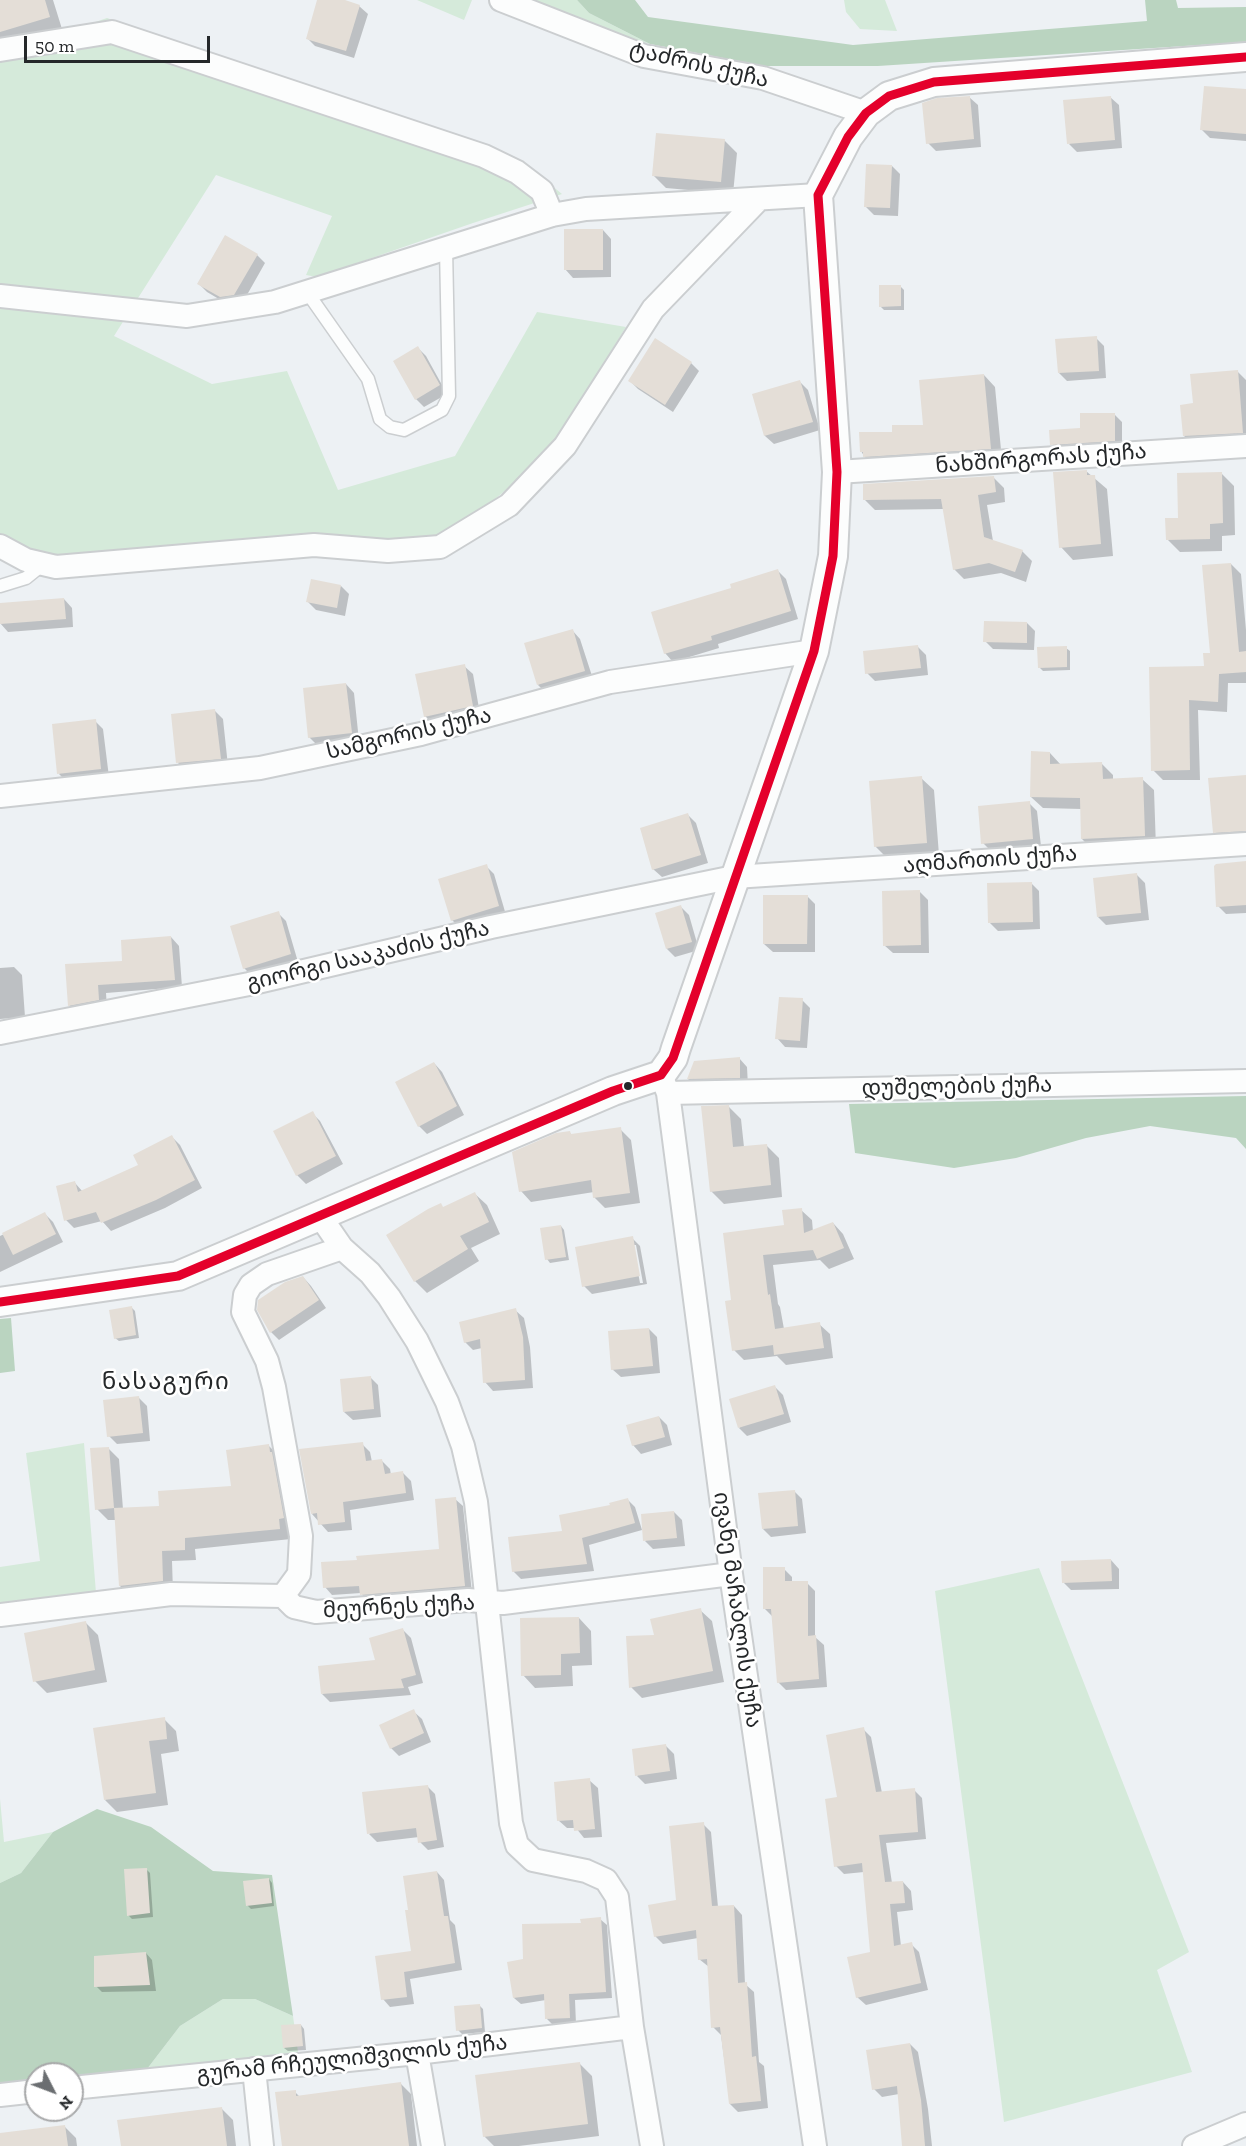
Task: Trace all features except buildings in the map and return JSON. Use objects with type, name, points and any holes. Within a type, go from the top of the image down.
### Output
[{"type":"street","name":"ტაძრის ქუჩა","points":[[501,0],[644,56],[763,78],[866,113]]},
{"type":"street","points":[[0,50],[112,32],[484,156],[517,172],[542,191],[552,215]]},
{"type":"street","points":[[0,1302],[178,1276],[613,1091],[664,1084],[814,651],[833,555],[837,472],[818,195],[848,137],[866,113],[889,96],[934,82],[1246,57]]},
{"type":"street","points":[[0,296],[187,316],[275,302],[552,215],[586,210],[818,195]]},
{"type":"street","points":[[0,546],[26,560],[56,567],[314,545],[388,551],[440,547],[509,505],[566,446],[653,309],[759,199]]},
{"type":"street","name":"ნახშირგორას ქუჩა","points":[[837,472],[1246,446]]},
{"type":"street","name":"სამგორის ქუჩა","points":[[0,796],[260,768],[421,734],[610,682],[814,651]]},
{"type":"street","name":"აღმართის ქუჩა","points":[[734,877],[1246,844]]},
{"type":"street","name":"გიორგი სააკაძის ქუჩა","points":[[0,1033],[249,984],[492,927],[734,877]]},
{"type":"street","name":"დუშელების ქუჩა","points":[[664,1084],[1246,1082]]},
{"type":"street","name":"ივანე მაჩაბლის ქუჩა","points":[[664,1084],[731,1574],[815,2146]]},
{"type":"street","points":[[320,1216],[342,1248],[370,1273],[389,1297],[417,1341],[447,1402],[464,1446],[476,1502],[511,1822],[517,1845],[533,1860],[586,1871],[606,1880],[616,1897],[632,2027],[652,2146]]},
{"type":"street","points":[[284,1596],[299,1574],[301,1536],[274,1387],[267,1361],[243,1312],[245,1295],[251,1285],[267,1274],[342,1248]]},
{"type":"street","name":"მეურნეს ქუჩა","points":[[0,1615],[171,1594],[284,1596],[294,1607],[316,1612],[468,1600],[503,1603],[731,1574]]},
{"type":"street","name":"გურამ რჩეულიშვილის ქუჩა","points":[[84,2087],[417,2053],[632,2027]]},
{"type":"street","points":[[417,2053],[433,2146]]},
{"type":"street","points":[[254,2069],[262,2146]]},
{"type":"street","points":[[0,2095],[24,2092]]},
{"type":"street","points":[[1194,2146],[1246,2124]]},
{"type":"lane","points":[[307,292],[368,379],[380,419],[390,427],[404,430],[442,410],[449,396],[446,248]]},
{"type":"lane","points":[[0,586],[26,578],[42,565]]},
{"type":"green space","points":[[417,0],[472,0],[464,20]]},
{"type":"green space","points":[[532,0],[577,0],[589,13],[650,44],[612,35]]},
{"type":"green space","points":[[577,0],[635,0],[648,17],[853,45],[1147,21],[1145,0],[1176,0],[1178,8],[1246,7],[1246,42],[878,66],[765,66],[650,44],[589,13]]},
{"type":"green space","points":[[844,0],[885,0],[897,31],[860,29],[846,12]]},
{"type":"green space","points":[[107,18],[500,152],[540,176],[562,194],[317,277],[306,275],[332,216],[216,175],[114,336],[212,384],[287,371],[338,490],[455,456],[537,312],[626,327],[558,437],[506,490],[464,524],[421,541],[54,556],[23,549],[0,535],[0,39],[78,28]]},
{"type":"green space","points":[[1246,1096],[1246,1149],[1236,1138],[1150,1126],[1086,1138],[1016,1158],[954,1168],[855,1153],[849,1104]]},
{"type":"green space","points":[[11,1318],[15,1371],[0,1373],[0,1319]]},
{"type":"green space","points":[[84,1443],[96,1593],[0,1605],[0,1567],[40,1561],[26,1453]]},
{"type":"green space","points":[[1039,1568],[1189,1952],[1157,1970],[1192,2072],[1004,2122],[935,1591]]},
{"type":"green space","points":[[0,1799],[4,1842],[53,1832],[21,1873],[0,1883]]},
{"type":"green space","points":[[97,1809],[151,1827],[213,1871],[272,1875],[293,2016],[255,1999],[223,1999],[180,2026],[147,2069],[84,2075],[84,2062],[24,2062],[24,2081],[0,2084],[0,1883],[21,1873],[53,1832]]},
{"type":"green space","points":[[223,1999],[255,1999],[293,2016],[298,2052],[147,2069],[180,2026]]},
{"type":"transit line","points":[[661,1075],[673,1058],[814,651],[833,556],[837,472],[818,195],[848,137],[866,113],[889,96],[934,82],[1246,57]]},
{"type":"transit line","points":[[0,1302],[178,1276],[613,1091],[661,1075]]},
{"type":"district","name":"ნასაგური","points":[[166,1382]]}]
